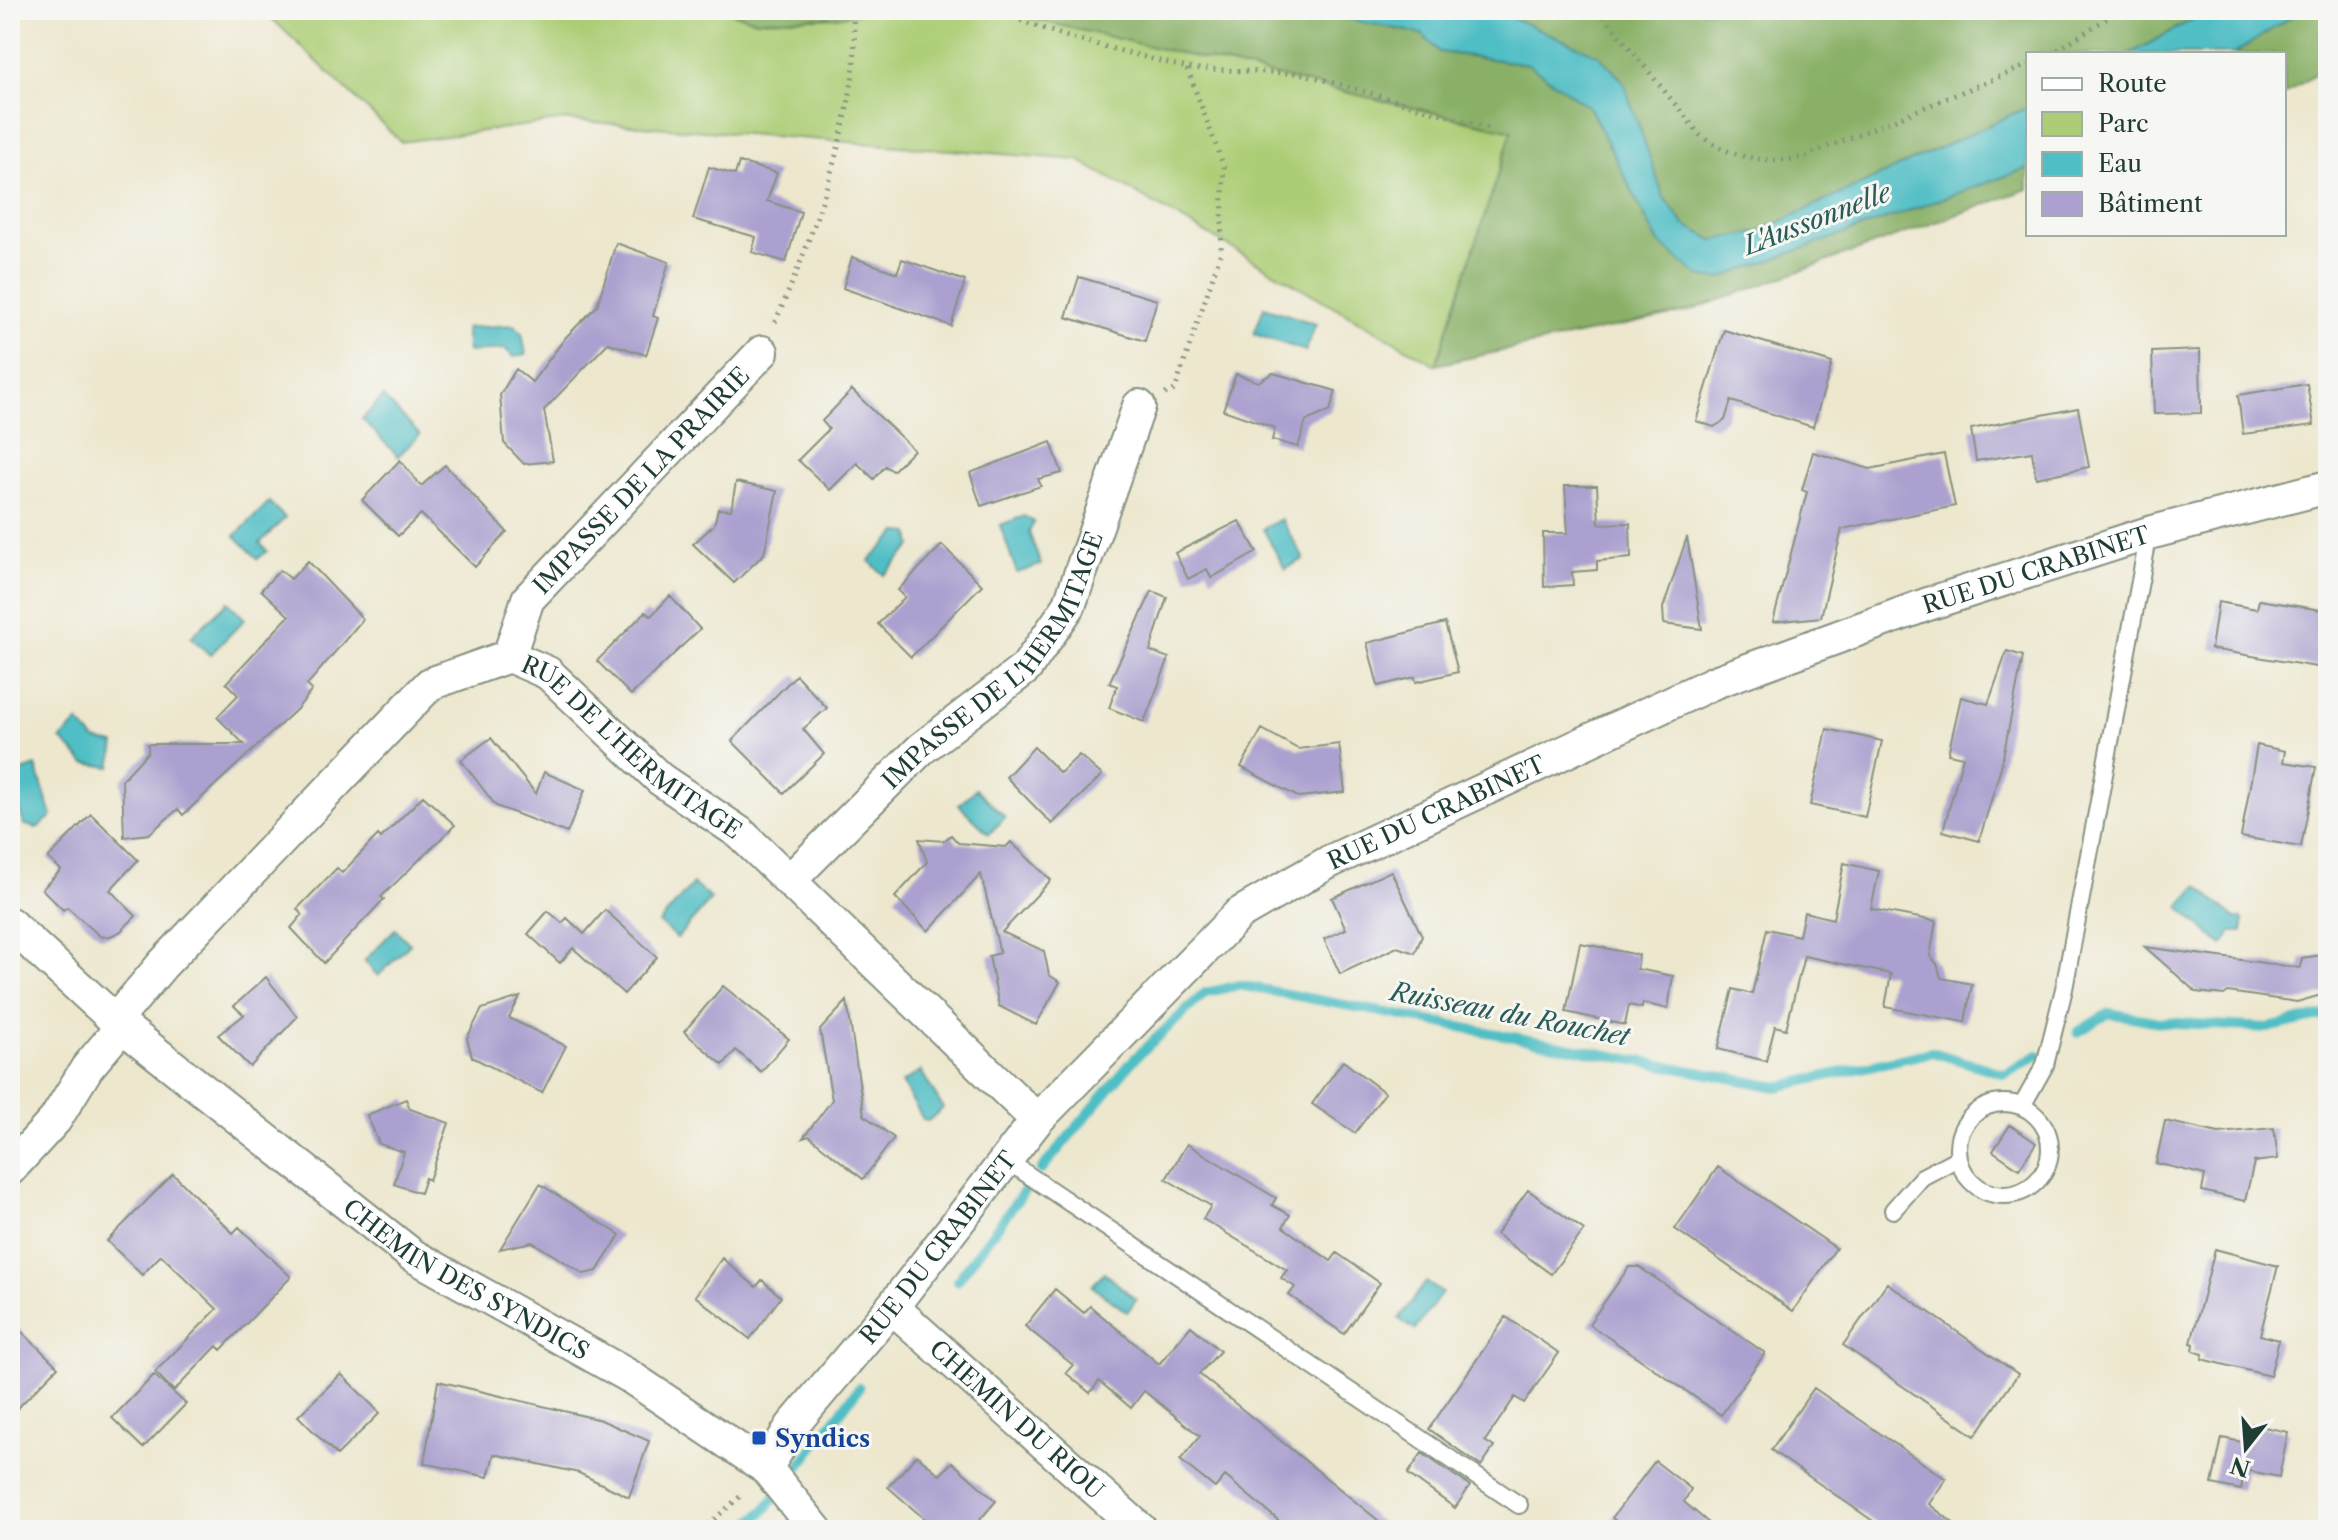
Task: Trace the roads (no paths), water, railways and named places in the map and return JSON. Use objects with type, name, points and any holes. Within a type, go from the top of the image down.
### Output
[{"type":"street","name":"IMPASSE DE LA PRAIRIE","points":[[509,656],[528,599],[762,352]]},
{"type":"street","name":"IMPASSE DE L'HERMITAGE","points":[[791,879],[921,749],[1026,668],[1069,606],[1139,406]]},
{"type":"street","name":"RUE DU CRABINET","points":[[776,1481],[792,1426],[892,1307],[1037,1120],[1239,914],[1329,862],[1715,682],[1931,603],[2149,533],[2328,487]]},
{"type":"street","name":"RUE DE L'HERMITAGE","points":[[10,1169],[55,1120],[87,1068],[113,1037],[125,1009],[163,964],[430,684],[509,656],[548,673],[660,779],[740,833],[1037,1120]]},
{"type":"street","name":"CHEMIN DES SYNDICS","points":[[10,924],[118,1023],[412,1255],[629,1376],[776,1481],[816,1530]]},
{"type":"street","name":"CHEMIN DU RIOU","points":[[892,1307],[1141,1530]]},
{"type":"lane","points":[[2022,1106],[2045,1065],[2064,989],[2149,533]]},
{"type":"lane","points":[[2000,1103],[2022,1106],[2041,1121],[2050,1149],[2041,1177],[2030,1188],[2002,1196],[1987,1193],[1963,1173],[1958,1158],[1962,1128],[1971,1116],[1984,1107],[2000,1103]]},
{"type":"lane","points":[[1893,1210],[1922,1177],[1958,1158]]},
{"type":"lane","points":[[1006,1160],[1519,1505]]},
{"type":"water","name":"L'Aussonnelle","points":[[1303,10],[1494,10],[1599,55],[1623,81],[1664,198],[1685,225],[1713,240],[1756,233],[2026,108],[2026,169],[1718,279],[1699,276],[1658,242],[1590,108],[1528,64],[1439,52],[1422,34]]},
{"type":"water","points":[[2210,10],[2301,10],[2237,52],[2134,52]]},
{"type":"water","points":[[1264,307],[1316,324],[1306,351],[1254,334]]},
{"type":"water","points":[[514,325],[522,332],[526,355],[514,357],[505,349],[468,352],[465,328]]},
{"type":"water","points":[[383,397],[420,435],[398,456],[362,419]]},
{"type":"water","points":[[269,502],[285,518],[260,543],[267,551],[258,559],[235,536]]},
{"type":"water","points":[[1024,516],[1034,522],[1029,532],[1041,565],[1017,573],[1000,525]]},
{"type":"water","points":[[1281,519],[1304,559],[1285,569],[1263,529]]},
{"type":"water","points":[[898,532],[910,533],[912,546],[884,575],[869,561]]},
{"type":"water","points":[[228,602],[245,619],[210,655],[191,637]]},
{"type":"water","points":[[78,722],[95,740],[115,744],[111,767],[84,763],[61,739]]},
{"type":"water","points":[[36,766],[52,816],[37,828],[24,825],[10,780],[10,775]]},
{"type":"water","points":[[976,789],[1005,817],[989,834],[959,805]]},
{"type":"water","points":[[693,884],[711,899],[677,938],[659,923]]},
{"type":"water","points":[[2198,886],[2235,918],[2243,919],[2243,932],[2232,932],[2222,945],[2179,907]]},
{"type":"water","points":[[395,929],[410,944],[378,976],[364,961]]},
{"type":"water","points":[[921,1071],[943,1108],[928,1121],[923,1119],[902,1083]]},
{"type":"water","points":[[1104,1272],[1136,1300],[1127,1312],[1092,1286]]},
{"type":"water","points":[[1426,1282],[1442,1293],[1415,1330],[1399,1319]]},
{"type":"waterway","name":"Ruisseau du Rouchet","points":[[1041,1170],[1135,1058],[1205,993],[1239,985],[1777,1087],[1932,1052],[2005,1074],[2038,1055]]},
{"type":"waterway","name":"Ruisseau du Rouchet","points":[[2078,1032],[2109,1013],[2160,1022],[2268,1028],[2328,1014]]},
{"type":"waterway","name":"Ruisseau du Rouchet","points":[[957,1281],[1025,1190]]},
{"type":"waterway","name":"Ruisseau du Rouchet","points":[[743,1530],[765,1510],[859,1388]]},
{"type":"place","name":"Syndics","points":[[759,1438]]}]
